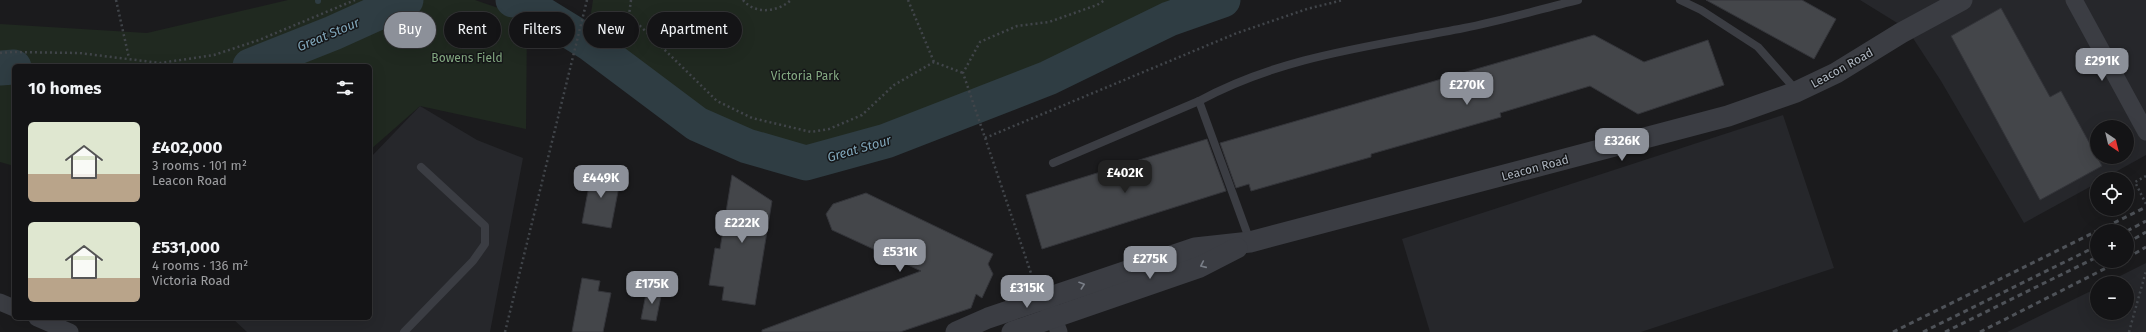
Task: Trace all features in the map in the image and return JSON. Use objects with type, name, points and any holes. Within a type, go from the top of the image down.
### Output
[{"type":"street","name":"Leacon Road","points":[[956,332],[973,323],[1195,248],[1250,242],[1713,120],[1797,92],[1836,73],[1901,33],[1962,0]]},
{"type":"street","points":[[2074,0],[2146,132]]},
{"type":"street","name":"Leacon Road","points":[[1012,332],[1056,325],[1200,267],[1250,242]]},
{"type":"street","points":[[1045,298],[1056,325]]},
{"type":"street","points":[[0,302],[12,307]]},
{"type":"street","points":[[42,320],[70,332]]},
{"type":"lane","points":[[1053,163],[1199,101],[1222,88],[1301,61],[1358,47],[1465,28],[1578,0]]},
{"type":"lane","points":[[1680,0],[1701,10],[1758,47],[1797,92]]},
{"type":"lane","points":[[1199,101],[1250,242]]},
{"type":"lane","points":[[404,332],[473,261],[485,244],[485,226],[421,167]]},
{"type":"path","points":[[116,0],[129,58]]},
{"type":"path","points":[[0,53],[79,53],[160,63],[214,55],[259,40],[355,0]]},
{"type":"path","points":[[505,332],[587,0]]},
{"type":"path","points":[[631,0],[629,15],[717,101],[752,118],[787,128],[811,132],[829,129],[862,115],[894,85],[934,62]]},
{"type":"path","points":[[743,0],[754,8],[764,11],[780,8],[791,0]]},
{"type":"path","points":[[908,0],[934,62],[963,73]]},
{"type":"path","points":[[1045,298],[1033,281],[963,73],[980,42],[1017,26],[1049,22],[1097,5],[1105,0]]},
{"type":"path","points":[[985,138],[1237,33],[1307,9],[1343,0]]},
{"type":"path","points":[[2146,176],[2135,182],[2146,204]]},
{"type":"path","points":[[2128,332],[2146,271]]},
{"type":"shaded area","points":[[1860,0],[2146,0],[2146,155],[2134,162],[2134,120],[2090,120],[2090,164],[2130,164],[2116,172],[2090,172],[2090,187],[2024,223],[1941,81],[1907,29]]},
{"type":"shaded area","points":[[420,106],[477,140],[523,158],[490,332],[247,332],[234,320],[372,320],[372,156]]},
{"type":"shaded area","points":[[1783,115],[1834,268],[1641,332],[1430,332],[1402,239]]},
{"type":"shaded area","points":[[2146,263],[2146,332],[2007,332],[2090,291],[2090,320],[2134,320],[2134,276],[2120,276]]},
{"type":"green space","name":"Bowens Field","points":[[288,0],[475,0],[510,12],[509,48],[527,48],[526,129],[420,106],[372,148],[372,64],[12,64],[12,165],[0,162],[0,24],[147,33]]},
{"type":"green space","name":"Victoria Park","points":[[593,0],[1187,0],[1112,41],[1080,55],[964,101],[838,146],[810,153],[790,151],[750,137],[700,115],[610,48],[639,48],[639,12],[591,12]]},
{"type":"building","points":[[1706,0],[1802,0],[1836,19],[1814,59]]},
{"type":"building","points":[[2001,8],[2050,97],[2061,91],[2090,144],[2090,164],[2101,164],[2102,166],[2040,200],[1951,36]]},
{"type":"building","points":[[1594,35],[1644,62],[1708,40],[1724,85],[1638,114],[1590,86],[1500,113],[1501,117],[1371,154],[1371,157],[1251,191],[1249,184],[1236,188],[1220,143]]},
{"type":"building","points":[[1207,139],[1226,191],[1042,249],[1026,195]]},
{"type":"building","points":[[592,170],[621,176],[611,228],[582,223]]},
{"type":"building","points":[[732,175],[772,201],[755,305],[722,300],[724,287],[709,285],[715,248],[720,249]]},
{"type":"building","points":[[866,193],[993,254],[988,264],[993,274],[982,298],[976,294],[971,308],[900,332],[762,332],[762,330],[921,271],[832,230],[826,214],[833,204]]},
{"type":"building","points":[[582,278],[600,281],[598,291],[611,293],[603,332],[572,332]]},
{"type":"building","points":[[647,289],[662,291],[656,321],[641,319]]},
{"type":"waterway","name":"Great Stour","points":[[255,64],[333,33],[406,0]]},
{"type":"waterway","name":"Great Stour","points":[[513,0],[521,1],[589,43],[697,124],[747,146],[806,163],[886,141],[1048,78],[1169,19],[1223,0]]},
{"type":"waterway","points":[[1169,19],[1190,0]]},
{"type":"waterway","points":[[329,25],[333,33]]},
{"type":"waterway","name":"Great Stour","points":[[0,68],[12,67]]},
{"type":"railway","points":[[2112,224],[2146,207]]},
{"type":"railway","points":[[2134,227],[2146,221]]},
{"type":"railway","points":[[2134,239],[2146,232]]},
{"type":"railway","points":[[1893,332],[2090,234]]},
{"type":"railway","points":[[2134,254],[2146,247]]},
{"type":"railway","points":[[1923,332],[2090,249]]},
{"type":"railway","points":[[1945,332],[2090,260]]},
{"type":"railway","points":[[1980,332],[2106,268]]}]
